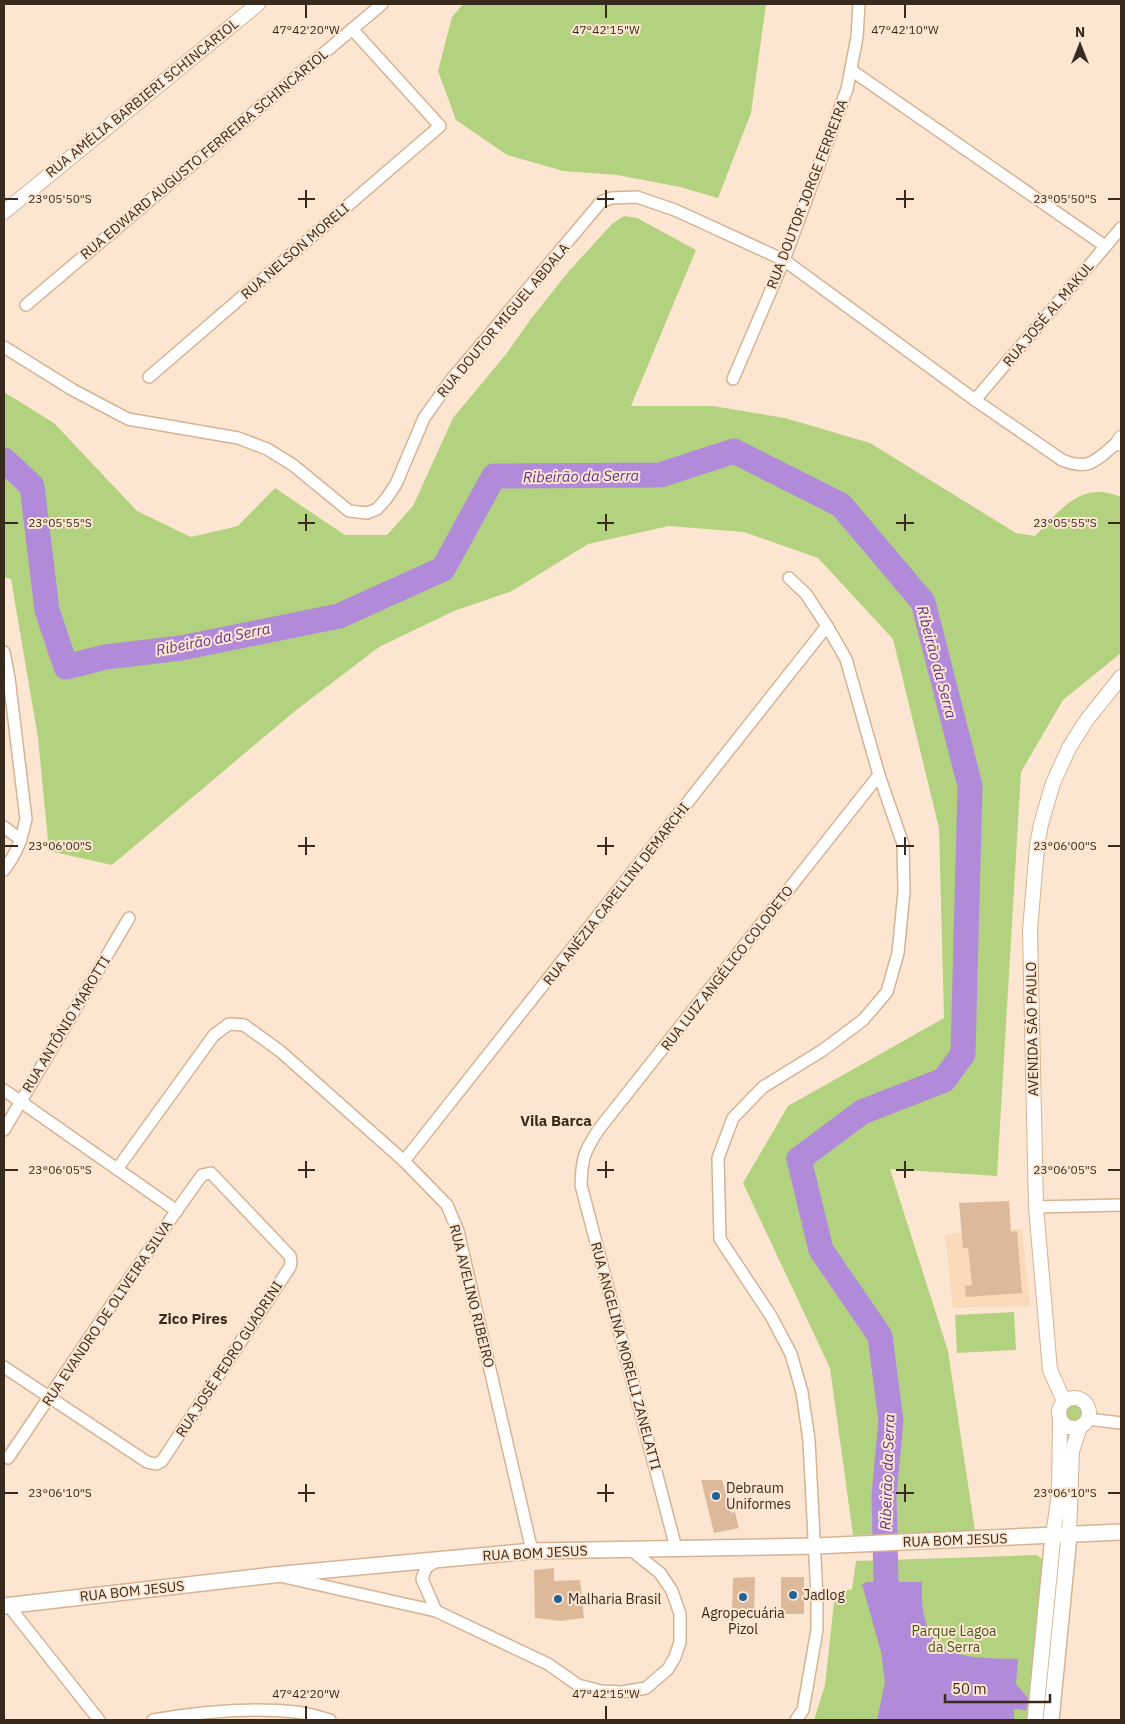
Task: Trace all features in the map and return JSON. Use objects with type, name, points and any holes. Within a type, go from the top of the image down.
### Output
[{"type":"main road","name":"RUA BOM JESUS","points":[[6,1606],[273,1575],[532,1551],[816,1546],[1069,1536],[1121,1532]]},
{"type":"main road","points":[[1035,1720],[1053,1536]]},
{"type":"main road","points":[[1051,1720],[1069,1536]]},
{"type":"street","name":"RUA AMÉLIA BARBIERI SCHINCARIOL","points":[[4,212],[258,4]]},
{"type":"street","name":"RUA EDWARD AUGUSTO FERREIRA SCHINCARIOL","points":[[26,305],[382,4]]},
{"type":"street","name":"RUA DOUTOR JORGE FERREIRA","points":[[734,379],[784,260],[848,89],[857,37],[859,4]]},
{"type":"street","name":"RUA NELSON MORELI","points":[[149,377],[440,126],[352,29]]},
{"type":"street","points":[[851,70],[1104,246]]},
{"type":"street","name":"RUA DOUTOR MIGUEL ABDALA","points":[[4,347],[73,390],[128,419],[238,438],[267,448],[293,465],[349,511],[366,513],[377,509],[396,484],[424,418],[451,380],[601,202],[611,198],[637,197],[675,210],[784,260],[975,400],[1062,460],[1076,466],[1088,465],[1121,441]]},
{"type":"street","name":"RUA JOSÉ AL MAKUL","points":[[975,400],[1121,228]]},
{"type":"street","points":[[789,578],[806,594],[846,659],[879,775],[903,844],[904,892],[898,953],[887,992],[862,1020],[823,1050],[763,1087],[734,1118],[718,1158],[720,1239],[770,1316],[791,1354],[802,1392],[809,1440],[816,1546],[817,1630],[803,1710],[796,1720]]},
{"type":"street","name":"RUA ANÉZIA CAPELLINI DEMARCHI","points":[[404,1162],[827,626]]},
{"type":"street","points":[[4,652],[9,678],[26,819],[15,855],[4,870]]},
{"type":"street","name":"AVENIDA SÃO PAULO","points":[[1064,1401],[1050,1370],[1036,1207],[1030,930],[1037,846],[1041,824],[1060,767],[1086,722],[1121,677]]},
{"type":"street","name":"RUA LUIZ ANGÉLICO COLODETO","points":[[582,1164],[586,1149],[600,1129],[879,775]]},
{"type":"street","points":[[4,827],[21,840]]},
{"type":"street","name":"RUA ANTÔNIO MAROTTI","points":[[4,1130],[129,918]]},
{"type":"street","name":"RUA AVELINO RIBEIRO","points":[[117,1169],[214,1035],[229,1024],[244,1026],[260,1035],[404,1162],[447,1205],[458,1231],[532,1551]]},
{"type":"street","points":[[4,1090],[176,1211]]},
{"type":"street","name":"RUA ANGELINA MORELLI ZANELATTI","points":[[582,1164],[581,1185],[676,1548]]},
{"type":"street","name":"RUA EVANDRO DE OLIVEIRA SILVA","points":[[8,1458],[202,1175],[210,1173],[290,1256]]},
{"type":"street","points":[[1036,1207],[1121,1205]]},
{"type":"street","name":"RUA JOSÉ PEDRO GUADRINI","points":[[49,1397],[147,1462],[156,1464],[162,1462],[290,1267],[290,1256]]},
{"type":"street","points":[[4,1368],[49,1397]]},
{"type":"street","points":[[1053,1536],[1059,1493],[1059,1409],[1064,1401],[1074,1398],[1084,1402],[1089,1411],[1072,1451],[1069,1536]]},
{"type":"street","points":[[1060,1419],[1066,1426],[1075,1428],[1084,1423],[1121,1423]]},
{"type":"street","points":[[273,1575],[436,1611],[548,1664],[578,1685],[601,1691],[622,1692],[646,1688],[668,1669],[675,1657],[680,1642],[680,1614],[672,1591],[660,1573],[630,1549]]},
{"type":"street","points":[[436,1611],[422,1579],[426,1568],[438,1560]]},
{"type":"street","points":[[6,1606],[99,1720]]},
{"type":"street","points":[[153,1720],[237,1711],[297,1712],[330,1720]]},
{"type":"street","points":[[206,1714],[223,1720]]},
{"type":"shaded area","points":[[1022,1229],[1030,1306],[953,1308],[945,1234]]},
{"type":"shaded area","points":[[868,1582],[922,1582],[923,1607],[927,1626],[934,1639],[945,1648],[959,1654],[976,1657],[1018,1659],[1016,1684],[1028,1698],[1026,1711],[1014,1710],[1014,1720],[877,1720],[885,1682],[881,1652],[862,1584]]},
{"type":"green space","points":[[463,4],[766,4],[751,113],[718,198],[680,187],[617,175],[563,171],[507,155],[456,120],[438,71],[452,17]]},
{"type":"green space","points":[[624,216],[637,218],[696,250],[631,406],[713,406],[785,418],[870,443],[1016,533],[1035,536],[1072,500],[1083,495],[1094,492],[1121,497],[1121,653],[1063,700],[1021,772],[997,1176],[890,1169],[948,1351],[975,1531],[853,1535],[830,1368],[743,1183],[788,1106],[944,1018],[939,828],[893,639],[818,558],[744,532],[669,526],[588,544],[512,591],[454,611],[379,647],[295,711],[112,865],[49,851],[38,738],[11,579],[4,577],[4,392],[54,423],[137,511],[191,537],[238,526],[275,488],[345,535],[387,535],[413,506],[453,418],[507,353],[530,320],[569,271],[612,224]]},
{"type":"green space","points":[[1014,1312],[1016,1350],[957,1353],[955,1315]]},
{"type":"green space","points":[[1074,1404],[1080,1407],[1083,1413],[1080,1419],[1074,1422],[1068,1419],[1065,1413],[1068,1407]]},
{"type":"green space","name":"Parque Lagoa da Serra","points":[[1037,1555],[1043,1560],[1028,1720],[814,1720],[825,1685],[835,1594],[852,1589],[856,1561]]},
{"type":"building","points":[[1009,1201],[1011,1232],[1017,1231],[1022,1293],[966,1297],[965,1286],[972,1285],[968,1248],[963,1248],[959,1203]]},
{"type":"building","name":"Debraum Uniformes","points":[[701,1480],[722,1480],[731,1513],[735,1512],[739,1528],[714,1533]]},
{"type":"building","name":"Malharia Brasil","points":[[554,1568],[554,1581],[580,1580],[584,1618],[561,1621],[535,1618],[534,1570]]},
{"type":"building","name":"Agropecuária Pizol","points":[[755,1577],[754,1616],[732,1615],[733,1578]]},
{"type":"building","name":"Jadlog","points":[[781,1577],[804,1577],[804,1614],[781,1614]]},
{"type":"waterway","name":"Ribeirão da Serra","points":[[4,460],[32,486],[47,610],[66,667],[106,657],[181,648],[339,616],[443,569],[494,476],[660,475],[734,451],[841,505],[923,602],[970,786],[963,1054],[944,1080],[862,1112],[799,1159],[821,1250],[880,1336],[891,1421],[884,1495],[886,1582]]},
{"type":"place","name":"Debraum Uniformes","points":[[716,1496]]},
{"type":"place","name":"Jadlog","points":[[793,1595]]},
{"type":"place","name":"Agropecuária Pizol","points":[[743,1597]]},
{"type":"place","name":"Malharia Brasil","points":[[558,1599]]},
{"type":"district","name":"Vila Barca","points":[[556,1120]]},
{"type":"district","name":"Zico Pires","points":[[193,1318]]}]
